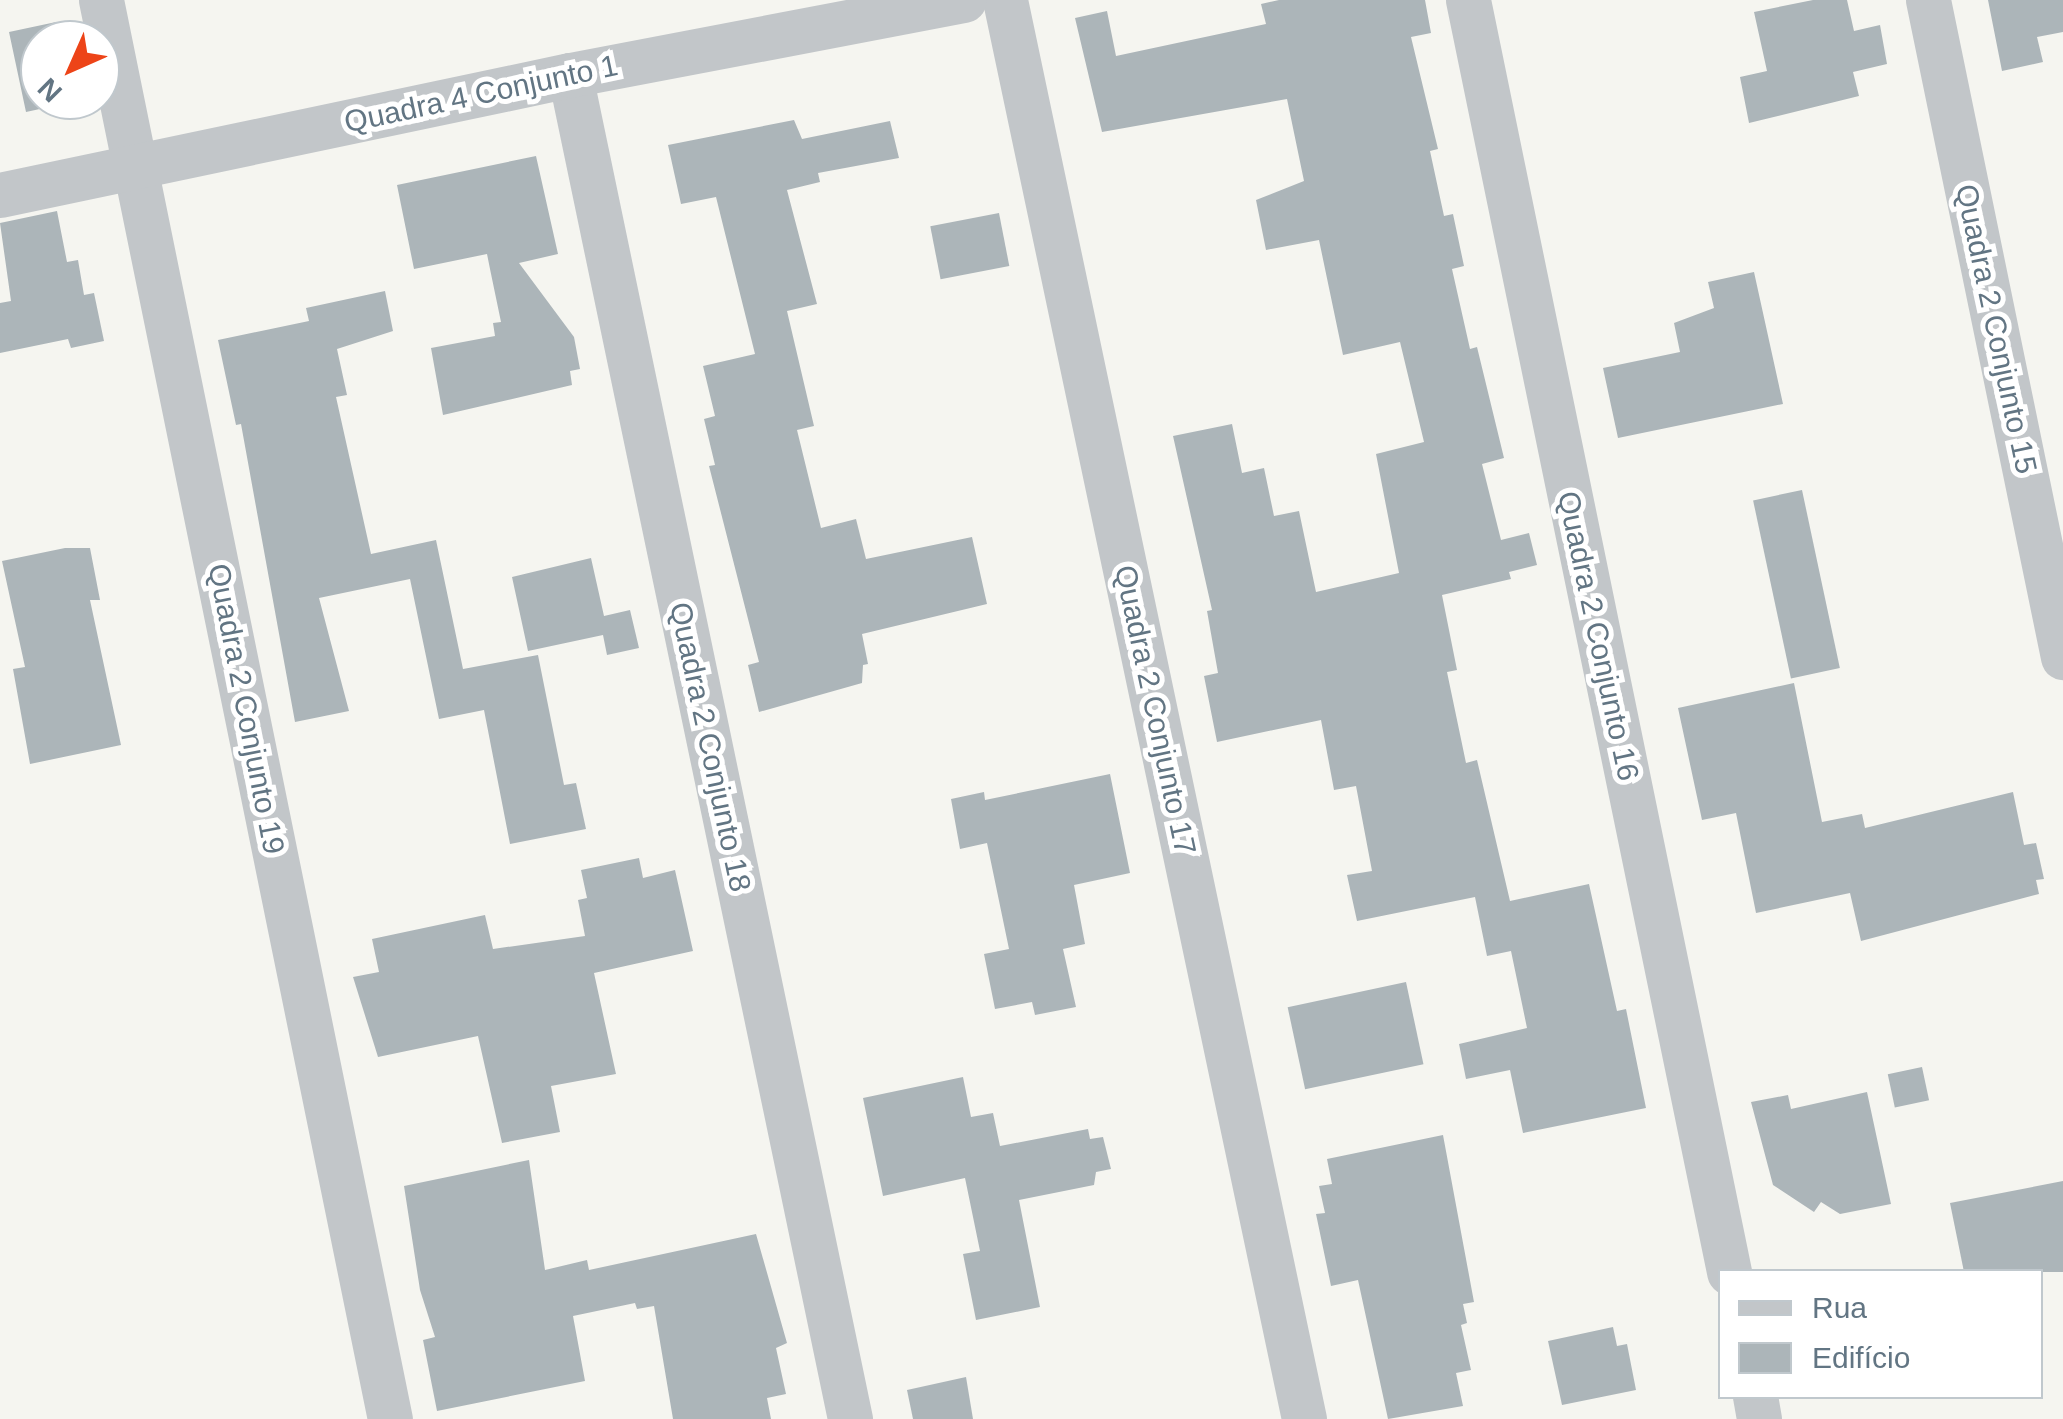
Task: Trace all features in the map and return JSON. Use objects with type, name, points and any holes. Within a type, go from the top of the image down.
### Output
[{"type":"street","name":"Quadra 2 Conjunto 19","points":[[101,0],[390,1419]]},
{"type":"street","name":"Quadra 4 Conjunto 1","points":[[0,195],[570,74],[964,0]]},
{"type":"street","name":"Quadra 2 Conjunto 17","points":[[1005,0],[1304,1419]]},
{"type":"street","name":"Quadra 2 Conjunto 16","points":[[1468,0],[1728,1269]]},
{"type":"street","name":"Quadra 2 Conjunto 15","points":[[1928,0],[2063,657]]},
{"type":"street","name":"Quadra 2 Conjunto 18","points":[[570,74],[850,1419]]},
{"type":"building","points":[[1279,0],[1425,0],[1431,33],[1411,37],[1438,149],[1430,151],[1444,216],[1453,214],[1464,266],[1452,269],[1470,349],[1477,347],[1504,458],[1482,464],[1501,540],[1529,533],[1537,565],[1509,572],[1511,579],[1442,595],[1457,670],[1447,672],[1466,763],[1477,760],[1510,901],[1589,884],[1617,1011],[1626,1009],[1646,1108],[1523,1133],[1510,1070],[1466,1079],[1459,1044],[1527,1028],[1511,951],[1487,956],[1475,897],[1357,921],[1347,875],[1372,871],[1356,786],[1334,790],[1321,720],[1217,742],[1204,676],[1218,673],[1207,611],[1212,610],[1173,436],[1232,424],[1242,473],[1264,468],[1274,516],[1299,511],[1316,592],[1399,573],[1376,454],[1424,442],[1400,342],[1343,355],[1319,240],[1266,250],[1256,200],[1304,181],[1287,99],[1102,132],[1075,18],[1107,11],[1116,56],[1266,24],[1261,4]]},
{"type":"building","points":[[1813,0],[1847,0],[1854,31],[1880,25],[1887,64],[1853,72],[1859,96],[1749,123],[1740,77],[1767,71],[1754,12]]},
{"type":"building","points":[[1988,0],[2063,0],[2063,32],[2037,37],[2043,62],[2002,71]]},
{"type":"building","points":[[20,30],[20,84],[9,32]]},
{"type":"building","points":[[794,120],[802,139],[890,121],[899,158],[818,173],[820,182],[787,190],[817,304],[787,311],[814,426],[797,430],[821,528],[856,519],[866,559],[972,537],[987,604],[862,634],[868,664],[863,665],[862,683],[759,712],[748,665],[759,662],[709,466],[715,465],[704,419],[715,416],[703,366],[755,354],[716,197],[681,204],[668,145]]},
{"type":"building","points":[[536,156],[558,254],[519,263],[574,337],[580,369],[570,371],[572,385],[443,415],[431,348],[495,336],[493,323],[501,322],[487,254],[414,269],[397,185]]},
{"type":"building","points":[[57,211],[67,262],[78,260],[84,295],[94,293],[104,341],[71,348],[68,339],[0,353],[0,303],[11,301],[0,223]]},
{"type":"building","points":[[999,213],[1009,266],[941,279],[930,226]]},
{"type":"building","points":[[1754,272],[1783,404],[1618,438],[1603,368],[1680,352],[1674,323],[1714,308],[1708,282]]},
{"type":"building","points":[[385,291],[393,331],[337,349],[347,395],[336,397],[371,554],[436,540],[463,669],[538,655],[564,785],[576,783],[586,829],[510,844],[484,710],[439,719],[410,579],[319,598],[349,711],[295,722],[241,424],[236,425],[218,340],[309,321],[306,308]]},
{"type":"building","points":[[1802,490],[1840,668],[1791,678],[1753,500]]},
{"type":"building","points":[[65,548],[90,548],[100,600],[90,600],[121,745],[30,764],[13,669],[25,667],[2,561]]},
{"type":"building","points":[[591,558],[604,616],[630,610],[639,648],[607,655],[603,635],[528,651],[512,577]]},
{"type":"building","points":[[1794,683],[1822,822],[1862,814],[1865,828],[2013,792],[2024,845],[2036,843],[2044,879],[2036,880],[2039,894],[1861,941],[1850,893],[1756,913],[1736,813],[1702,820],[1678,708]]},
{"type":"building","points":[[1110,774],[1130,873],[1074,885],[1085,944],[1063,949],[1076,1007],[1035,1015],[1032,1002],[995,1009],[984,954],[1009,949],[987,843],[960,849],[951,799],[984,792],[985,800]]},
{"type":"building","points":[[639,858],[643,878],[675,870],[693,951],[594,973],[616,1074],[551,1086],[560,1132],[502,1143],[478,1036],[378,1057],[353,977],[379,972],[372,939],[485,915],[493,949],[585,936],[578,900],[587,898],[581,870]]},
{"type":"building","points":[[1406,982],[1423,1064],[1305,1089],[1288,1007]]},
{"type":"building","points":[[1922,1067],[1929,1100],[1895,1108],[1888,1074]]},
{"type":"building","points":[[963,1077],[971,1117],[993,1113],[1000,1146],[1088,1129],[1090,1139],[1103,1137],[1111,1169],[1096,1172],[1094,1185],[1019,1200],[1040,1307],[976,1320],[963,1254],[980,1251],[965,1178],[883,1196],[863,1098]]},
{"type":"building","points":[[1867,1092],[1891,1204],[1840,1214],[1821,1202],[1814,1212],[1773,1185],[1751,1102],[1788,1095],[1791,1109]]},
{"type":"building","points":[[1443,1135],[1474,1302],[1463,1304],[1467,1323],[1461,1325],[1471,1370],[1456,1373],[1463,1406],[1388,1419],[1358,1280],[1331,1286],[1316,1214],[1325,1213],[1319,1186],[1332,1184],[1327,1159]]},
{"type":"building","points":[[529,1160],[545,1270],[587,1260],[589,1270],[756,1234],[787,1343],[776,1348],[786,1394],[767,1398],[771,1419],[673,1419],[654,1306],[637,1309],[635,1303],[573,1316],[585,1381],[437,1411],[423,1340],[435,1337],[420,1290],[404,1186]]},
{"type":"building","points":[[2063,1181],[2063,1272],[1963,1269],[1950,1203]]},
{"type":"building","points":[[1613,1327],[1617,1346],[1627,1344],[1636,1390],[1562,1405],[1548,1341]]},
{"type":"building","points":[[966,1377],[973,1419],[913,1419],[907,1390]]}]
